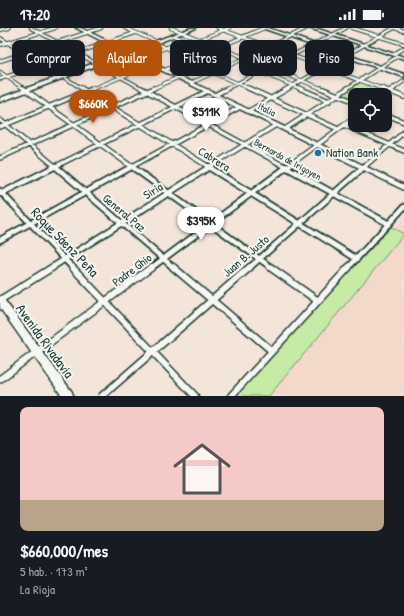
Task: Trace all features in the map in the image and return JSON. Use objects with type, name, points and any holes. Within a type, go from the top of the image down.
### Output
[{"type":"main road","name":"Italia","points":[[78,28],[103,40]]},
{"type":"main road","points":[[162,40],[194,28]]},
{"type":"main road","points":[[264,28],[305,42]]},
{"type":"main road","points":[[311,28],[404,58]]},
{"type":"main road","points":[[354,59],[404,76]]},
{"type":"main road","points":[[0,100],[93,66]]},
{"type":"main road","name":"Italia","points":[[162,68],[404,188]]},
{"type":"main road","name":"Avenida Rivadavia","points":[[0,301],[68,396]]},
{"type":"street","points":[[0,30],[9,28]]},
{"type":"street","name":"Bernardo de Irigoyen","points":[[31,28],[53,40]]},
{"type":"street","points":[[0,45],[55,28]]},
{"type":"street","points":[[64,40],[101,28]]},
{"type":"street","points":[[125,28],[151,40]]},
{"type":"street","points":[[171,28],[200,40],[229,28]]},
{"type":"street","points":[[218,28],[250,40]]},
{"type":"street","points":[[231,42],[264,28]]},
{"type":"street","points":[[281,40],[307,28]]},
{"type":"street","points":[[335,28],[342,30]]},
{"type":"street","points":[[323,40],[346,28]]},
{"type":"street","points":[[352,28],[404,44]]},
{"type":"street","points":[[354,51],[394,28],[404,31]]},
{"type":"street","points":[[113,40],[135,33]]},
{"type":"street","points":[[174,36],[185,40]]},
{"type":"street","name":"Cabrera","points":[[0,38],[12,45]]},
{"type":"street","points":[[162,46],[170,50]]},
{"type":"street","points":[[162,50],[170,46]]},
{"type":"street","points":[[285,129],[380,68],[404,48]]},
{"type":"street","points":[[0,61],[12,57]]},
{"type":"street","points":[[165,70],[170,68]]},
{"type":"street","points":[[0,72],[318,301]]},
{"type":"street","points":[[0,79],[12,75]]},
{"type":"street","points":[[190,83],[205,76]]},
{"type":"street","points":[[219,76],[338,129]]},
{"type":"street","points":[[215,95],[252,76]]},
{"type":"street","points":[[269,76],[329,101]]},
{"type":"street","points":[[290,76],[348,99]]},
{"type":"street","points":[[248,111],[311,76]]},
{"type":"street","points":[[348,76],[380,88]]},
{"type":"street","name":"Cabrera","points":[[64,77],[357,259]]},
{"type":"street","points":[[3,126],[121,77]]},
{"type":"street","name":"Bernardo de Irigoyen","points":[[121,77],[389,224]]},
{"type":"street","points":[[0,158],[179,77]]},
{"type":"street","points":[[392,90],[404,81]]},
{"type":"street","points":[[1,193],[208,91]]},
{"type":"street","points":[[392,93],[404,97]]},
{"type":"street","points":[[0,240],[240,107]]},
{"type":"street","points":[[392,117],[404,122]]},
{"type":"street","name":"General Paz","points":[[0,120],[3,126],[29,145],[272,351]]},
{"type":"street","name":"Padre Ghio","points":[[0,379],[348,122]]},
{"type":"street","name":"Siria","points":[[0,301],[276,125]]},
{"type":"street","points":[[344,125],[404,152]]},
{"type":"street","name":"Juan B. Justo","points":[[102,396],[404,132]]},
{"type":"street","name":"Roque Sáenz Peña","points":[[1,193],[195,396]]},
{"type":"street","points":[[231,396],[404,207]]},
{"type":"shaded area","points":[[404,217],[404,234],[394,229]]},
{"type":"shaded area","points":[[404,234],[404,396],[269,396]]},
{"type":"green space","points":[[361,82],[378,88],[351,88]]},
{"type":"green space","points":[[348,90],[348,98],[340,95]]},
{"type":"green space","points":[[391,227],[404,234],[269,396],[235,396]]},
{"type":"place","name":"Nation Bank","points":[[318,153]]}]
